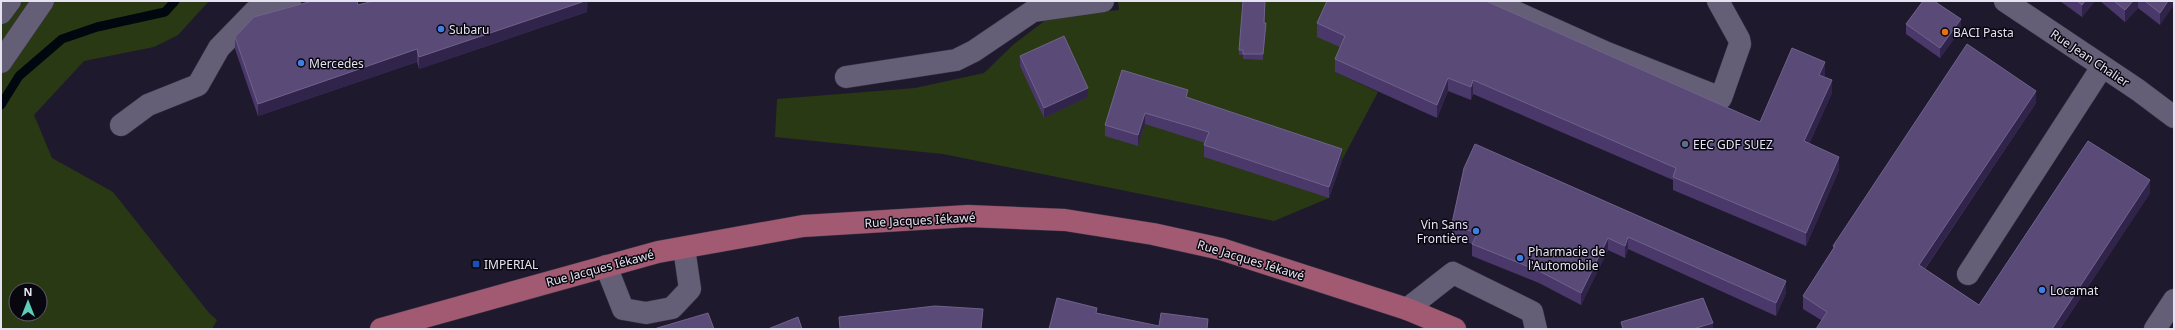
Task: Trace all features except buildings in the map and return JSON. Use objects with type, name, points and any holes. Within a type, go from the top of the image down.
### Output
[{"type":"main road","name":"Rue Jacques Iékawé","points":[[381,329],[658,252],[803,226],[968,216],[1065,220],[1153,234],[1221,249],[1407,308],[1452,328]]},
{"type":"street","points":[[1,13],[10,1]]},
{"type":"street","points":[[1,62],[43,1]]},
{"type":"street","points":[[121,125],[148,105],[198,85],[219,48],[255,11],[290,1]]},
{"type":"street","points":[[846,76],[956,60],[974,51],[1033,11],[1103,1]]},
{"type":"street","points":[[1491,1],[1607,53],[1721,98],[1740,44],[1739,38],[1718,1]]},
{"type":"street","name":"Rue Jean Chalier","points":[[2005,1],[2102,66],[2174,117]]},
{"type":"street","points":[[1968,274],[2102,66]]},
{"type":"street","points":[[606,266],[624,309],[646,313],[672,308],[690,289],[684,248]]},
{"type":"street","points":[[1407,308],[1453,273],[1532,312],[1536,329]]},
{"type":"street","points":[[2155,329],[2174,300]]},
{"type":"green space","points":[[1,1],[209,1],[178,35],[154,47],[84,61],[34,115],[52,158],[113,192],[209,313],[217,320],[212,329],[1,329]]},
{"type":"green space","points":[[1118,1],[1333,1],[1345,49],[1335,72],[1378,92],[1342,160],[1329,198],[1274,221],[943,154],[775,137],[777,99],[915,88],[984,73],[1014,44],[1051,16],[1119,10]]},
{"type":"waterway","points":[[1,105],[19,76],[62,39],[97,27],[165,12],[175,1]]},
{"type":"place","name":"Subaru","points":[[441,29]]},
{"type":"place","name":"BACI Pasta","points":[[1945,32]]},
{"type":"place","name":"Mercedes","points":[[301,63]]},
{"type":"place","name":"EEC GDF SUEZ","points":[[1685,144]]},
{"type":"place","name":"Vin Sans Frontière","points":[[1476,231]]},
{"type":"place","name":"Pharmacie de l'Automobile","points":[[1520,258]]},
{"type":"place","name":"IMPERIAL","points":[[476,264]]},
{"type":"place","name":"Locamat","points":[[2042,290]]}]
